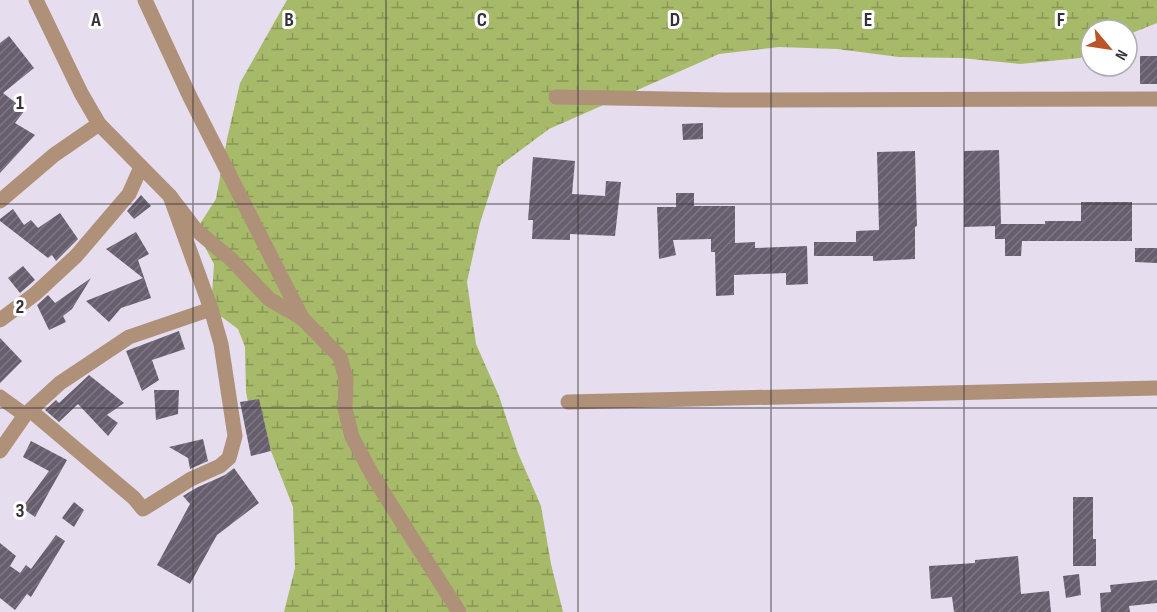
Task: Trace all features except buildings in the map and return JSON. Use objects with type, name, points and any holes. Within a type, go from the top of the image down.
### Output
[{"type":"street","points":[[36,0],[81,93],[99,124],[170,196],[196,230],[232,260],[269,299],[302,318],[340,357],[346,379],[345,409],[352,437],[374,478],[459,612]]},
{"type":"street","points":[[145,0],[189,97],[302,318]]},
{"type":"street","points":[[556,97],[724,100],[1157,99]]},
{"type":"street","points":[[0,201],[54,155],[99,124]]},
{"type":"street","points":[[0,320],[36,294],[76,256],[129,194],[141,167]]},
{"type":"street","points":[[0,397],[28,413],[134,498],[143,509],[191,479],[208,473],[229,458],[235,436],[221,344],[211,309],[170,196]]},
{"type":"street","points":[[0,451],[28,413],[60,383],[129,337],[211,309]]},
{"type":"street","points":[[567,402],[1157,388]]},
{"type":"green space","points":[[287,0],[1157,0],[1157,23],[1139,30],[1139,18],[1079,18],[1079,58],[1020,64],[961,58],[899,57],[837,49],[779,47],[719,54],[549,129],[498,167],[480,223],[467,282],[476,344],[499,396],[518,453],[541,506],[551,564],[563,612],[284,612],[295,568],[293,507],[271,451],[263,418],[248,402],[245,347],[238,329],[211,309],[214,264],[196,230],[216,199],[240,83]]}]
